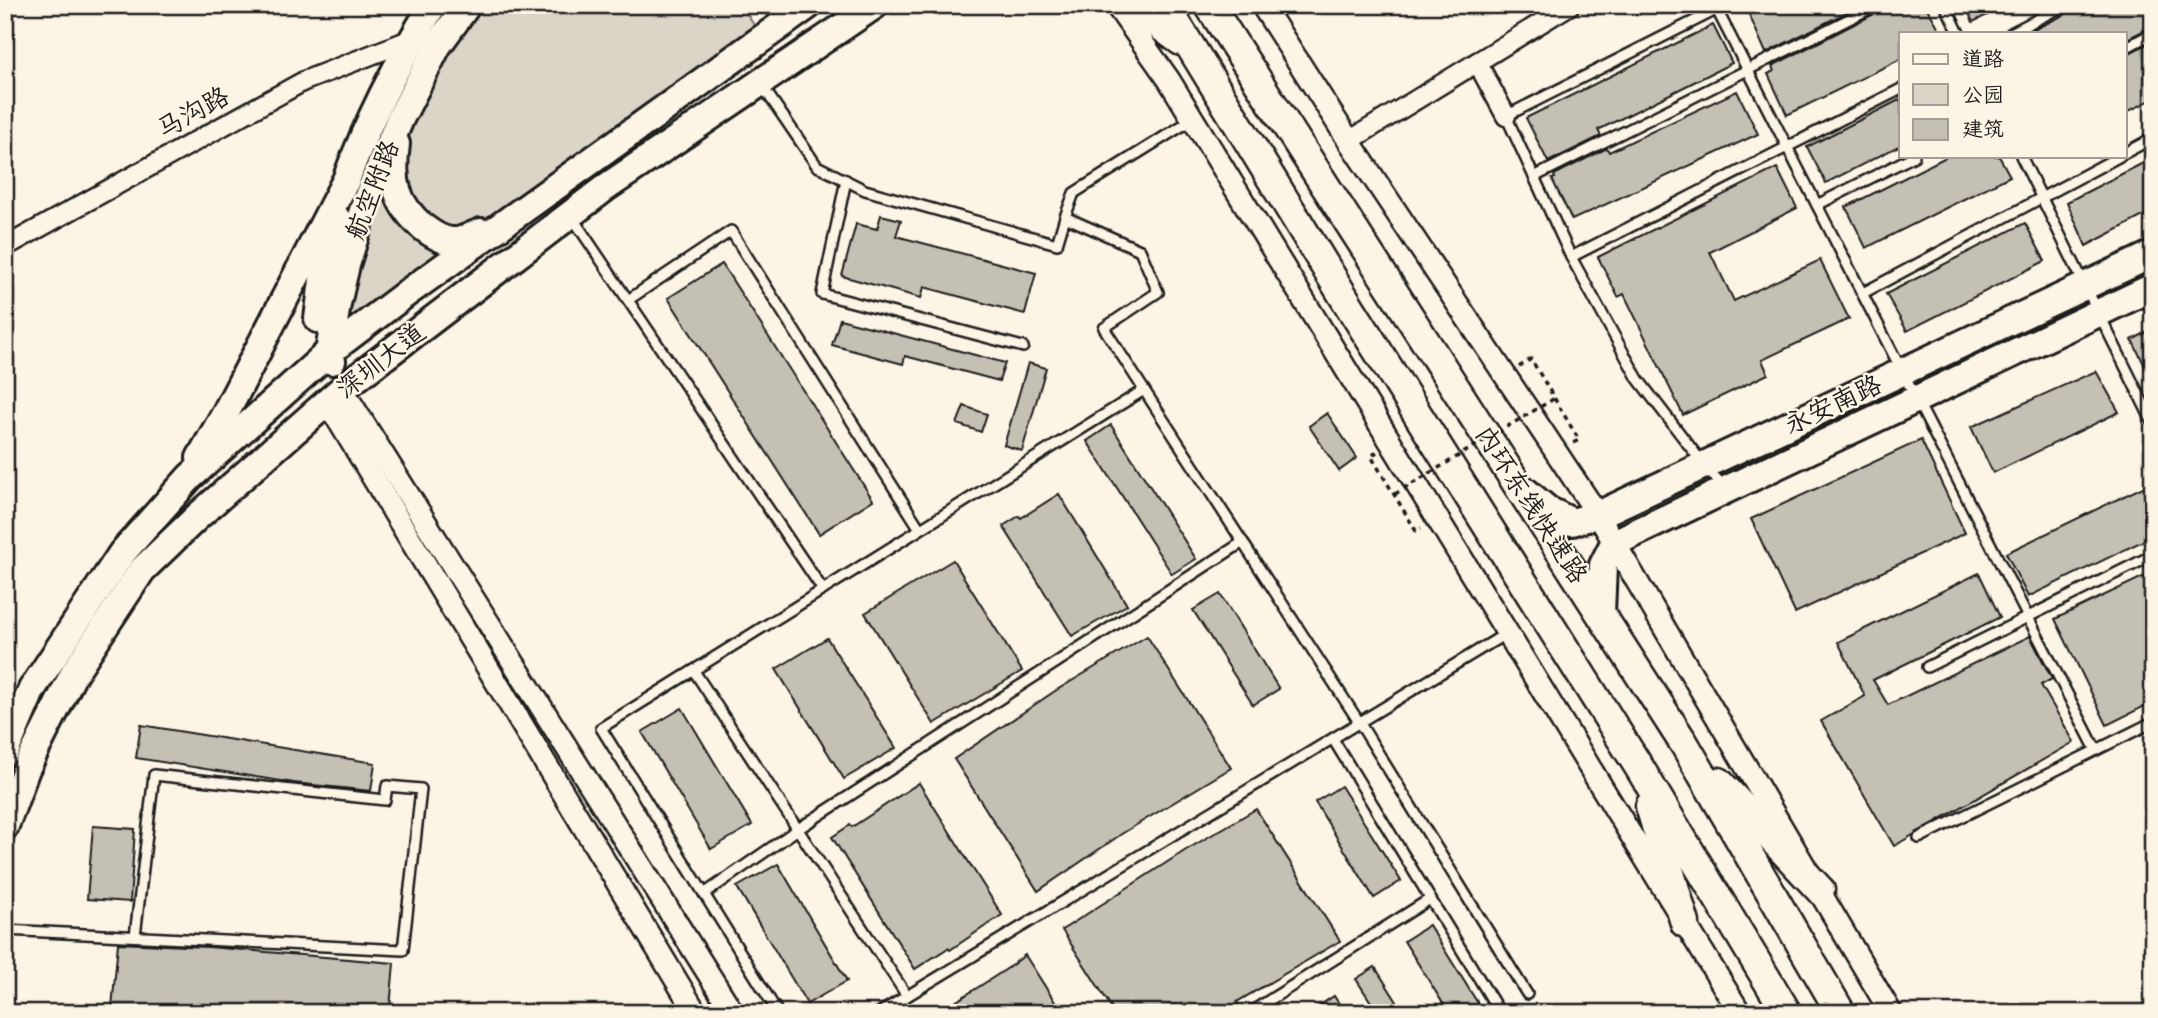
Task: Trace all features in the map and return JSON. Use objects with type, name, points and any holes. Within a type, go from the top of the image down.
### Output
[{"type":"highway","points":[[1132,5],[1190,48]]},
{"type":"highway","name":"内环东线快速路","points":[[1165,5],[1639,766],[1787,1013]]},
{"type":"highway","name":"内环东线快速路","points":[[1209,5],[1221,18],[1685,745],[1841,1013]]},
{"type":"highway","points":[[1685,745],[1820,890]]},
{"type":"highway","points":[[1639,766],[1685,923]]},
{"type":"main road","name":"航空附路","points":[[190,477],[346,180],[358,149],[412,39],[433,5]]},
{"type":"main road","name":"航空附路","points":[[322,360],[346,265],[366,201],[400,119],[438,44],[467,5]]},
{"type":"main road","name":"深圳大道","points":[[5,752],[32,689],[122,553],[190,477],[322,360],[436,271],[809,5]]},
{"type":"main road","name":"深圳大道","points":[[5,827],[26,769],[74,673],[142,570],[198,516],[335,396],[570,214],[875,5]]},
{"type":"main road","points":[[400,119],[393,165],[398,199],[411,217],[433,235],[454,242],[503,224]]},
{"type":"main road","name":"航空附路","points":[[335,396],[322,360],[321,290],[346,180]]},
{"type":"main road","name":"永安南路","points":[[1517,484],[1548,510],[1572,522],[1598,515],[2153,254]]},
{"type":"main road","name":"永安南路","points":[[1614,543],[2153,287]]},
{"type":"main road","points":[[1601,613],[1603,565],[1614,543]]},
{"type":"street","points":[[1116,5],[1169,80],[1740,1013]]},
{"type":"street","points":[[1262,5],[1349,141],[1598,515],[1891,1013]]},
{"type":"street","points":[[1349,141],[1570,5]]},
{"type":"street","name":"马沟路","points":[[5,247],[304,81],[412,39]]},
{"type":"street","points":[[1477,62],[1506,116]]},
{"type":"street","points":[[335,396],[696,1013]]},
{"type":"street","points":[[335,396],[733,1013]]},
{"type":"lane","points":[[1726,5],[1506,116],[1571,257],[1638,379],[1704,465],[1727,489]]},
{"type":"lane","points":[[1534,177],[1877,5]]},
{"type":"lane","points":[[1945,5],[1958,32]]},
{"type":"lane","points":[[2013,32],[2065,5]]},
{"type":"lane","points":[[1717,10],[2096,750]]},
{"type":"lane","points":[[2126,47],[2153,33]]},
{"type":"lane","points":[[760,83],[817,166],[865,190],[1057,244],[1074,193],[1193,119]]},
{"type":"lane","points":[[1571,257],[1899,90]]},
{"type":"lane","points":[[2126,152],[2153,138]]},
{"type":"lane","points":[[1817,205],[1910,158]]},
{"type":"lane","points":[[2022,158],[2153,423]]},
{"type":"lane","points":[[1863,293],[2116,158]]},
{"type":"lane","points":[[846,180],[822,294],[1023,347]]},
{"type":"lane","points":[[570,214],[823,590]]},
{"type":"lane","points":[[1066,217],[1140,250],[1158,292],[1104,328],[1359,722],[1527,994]]},
{"type":"lane","points":[[628,300],[731,231],[920,529]]},
{"type":"lane","points":[[778,1013],[601,728],[1144,390]]},
{"type":"lane","points":[[704,894],[797,829],[1243,542]]},
{"type":"lane","points":[[1927,667],[2153,555]]},
{"type":"lane","points":[[879,1013],[1507,633]]},
{"type":"lane","points":[[694,671],[907,996]]},
{"type":"lane","points":[[1919,838],[2153,722]]},
{"type":"lane","points":[[1333,738],[1500,1013]]},
{"type":"lane","points":[[5,930],[402,950],[421,789],[387,786],[385,800],[154,775],[135,936]]},
{"type":"lane","points":[[1249,1013],[1430,898]]},
{"type":"path","points":[[1531,359],[1579,440]]},
{"type":"path","points":[[1395,494],[1555,398]]},
{"type":"path","points":[[1371,456],[1416,531]]},
{"type":"green space","points":[[467,5],[749,5],[744,9],[762,38],[329,352],[346,265]]},
{"type":"building","points":[[1756,5],[1861,5],[1766,53],[1747,10]]},
{"type":"building","points":[[1884,5],[1925,5],[1941,32],[1899,32],[1899,60],[1787,115],[1768,74],[1774,71],[1772,66],[1880,11]]},
{"type":"building","points":[[1965,5],[2008,5],[1973,22]]},
{"type":"building","points":[[2084,5],[2153,5],[2153,26],[2126,40],[2126,32],[2029,32]]},
{"type":"building","points":[[1713,25],[1732,63],[1598,130],[1601,136],[1548,162],[1526,118]]},
{"type":"building","points":[[2153,41],[2153,99],[2126,112],[2126,54]]},
{"type":"building","points":[[1737,91],[1758,134],[1572,220],[1552,179],[1555,178],[1554,175],[1607,148],[1609,152]]},
{"type":"building","points":[[1899,100],[1899,146],[1826,183],[1807,147]]},
{"type":"building","points":[[1944,158],[2000,158],[2010,176],[1866,248],[1846,207]]},
{"type":"building","points":[[2153,158],[2153,211],[2086,246],[2067,202]]},
{"type":"building","points":[[1777,168],[1797,208],[1710,252],[1734,301],[1820,260],[1849,319],[1762,360],[1768,374],[1683,415],[1624,294],[1618,297],[1598,257]]},
{"type":"building","points":[[881,215],[901,220],[896,236],[1036,273],[1025,314],[924,287],[921,298],[842,276],[856,224],[877,229]]},
{"type":"building","points":[[2025,223],[2045,261],[1907,331],[1886,294]]},
{"type":"building","points":[[722,264],[873,500],[819,534],[668,298]]},
{"type":"building","points":[[840,319],[1005,363],[999,381],[905,356],[903,364],[832,345]]},
{"type":"building","points":[[2153,329],[2153,382],[2132,340]]},
{"type":"building","points":[[1028,363],[1046,368],[1022,451],[1004,445]]},
{"type":"building","points":[[2096,371],[2119,412],[1993,473],[1971,427]]},
{"type":"building","points":[[964,406],[987,414],[981,432],[957,424]]},
{"type":"building","points":[[1327,413],[1357,458],[1339,471],[1309,426]]},
{"type":"building","points":[[1111,425],[1196,559],[1172,574],[1087,441]]},
{"type":"building","points":[[1921,440],[1965,533],[1795,613],[1751,519]]},
{"type":"building","points":[[2147,485],[2153,496],[2153,536],[2028,597],[2006,553]]},
{"type":"building","points":[[1059,494],[1127,605],[1072,636],[1003,526]]},
{"type":"building","points":[[953,560],[1022,671],[934,724],[865,613]]},
{"type":"building","points":[[2153,572],[2153,702],[2107,725],[2055,619]]},
{"type":"building","points":[[1979,573],[2000,617],[1873,680],[1888,705],[2030,636],[2052,679],[2041,685],[2074,742],[1894,846],[1821,721],[1865,696],[1838,642]]},
{"type":"building","points":[[1220,594],[1279,689],[1253,705],[1193,610]]},
{"type":"building","points":[[1147,636],[1231,768],[1123,833],[1038,891],[954,759],[1055,691]]},
{"type":"building","points":[[827,638],[896,748],[844,779],[776,669]]},
{"type":"building","points":[[682,708],[752,825],[711,849],[642,732]]},
{"type":"building","points":[[141,725],[375,763],[371,791],[294,783],[136,758]]},
{"type":"building","points":[[919,783],[1002,915],[950,950],[948,948],[915,969],[832,837]]},
{"type":"building","points":[[1341,786],[1401,881],[1374,898],[1315,802]]},
{"type":"building","points":[[1256,809],[1340,941],[1223,1013],[1115,1013],[1062,930],[1186,850]]},
{"type":"building","points":[[93,826],[135,829],[130,902],[87,899]]},
{"type":"building","points":[[778,864],[847,981],[807,1004],[737,887]]},
{"type":"building","points":[[1429,925],[1484,1013],[1449,1013],[1404,941]]},
{"type":"building","points":[[118,943],[209,947],[394,963],[390,1008],[353,1005],[352,1013],[149,1013],[112,1008]]},
{"type":"building","points":[[1025,955],[1062,1013],[938,1013],[1008,968]]},
{"type":"building","points":[[1375,967],[1404,1013],[1378,1013],[1356,979]]},
{"type":"building","points":[[1334,996],[1345,1013],[1308,1013]]}]
